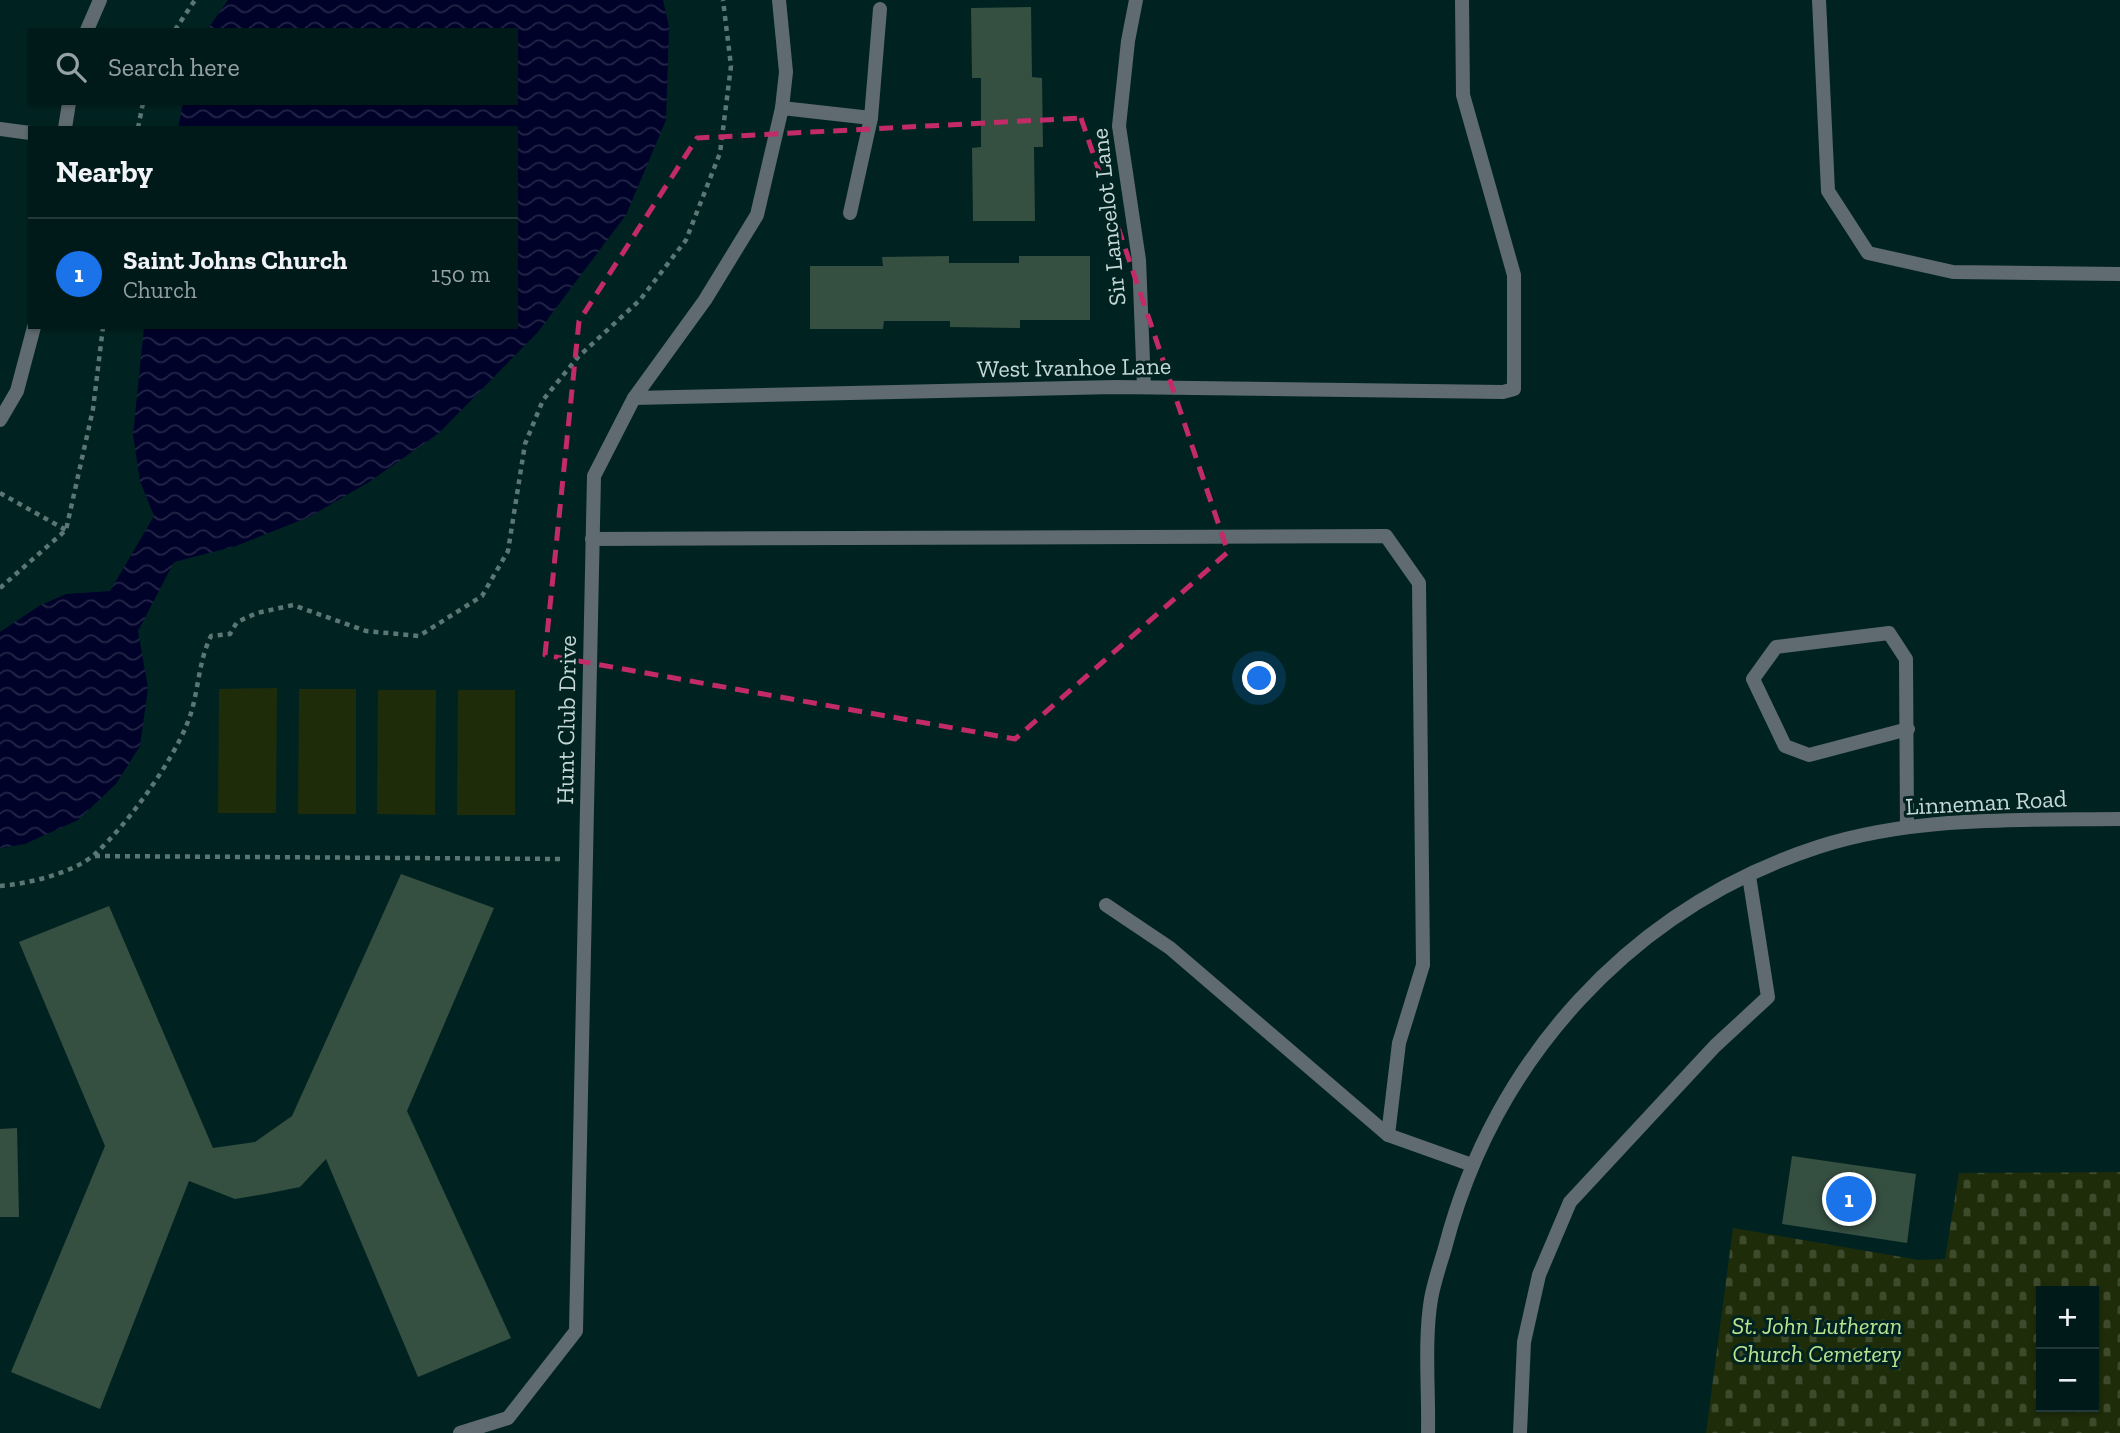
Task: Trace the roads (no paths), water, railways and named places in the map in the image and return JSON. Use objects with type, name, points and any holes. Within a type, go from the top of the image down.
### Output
[{"type":"street","points":[[89,28],[100,0]]},
{"type":"street","name":"Hunt Club Drive","points":[[460,1433],[508,1418],[576,1331],[594,477],[634,398],[705,300],[757,215],[782,108],[786,72],[779,0]]},
{"type":"street","name":"Sir Lancelot Lane","points":[[1136,0],[1128,41],[1119,126],[1139,260],[1144,387]]},
{"type":"street","name":"West Ivanhoe Lane","points":[[634,398],[1144,387],[1503,392],[1514,389],[1514,275],[1463,95],[1462,0]]},
{"type":"street","points":[[1819,0],[1828,191],[1868,253],[1953,272],[2120,274]]},
{"type":"street","points":[[849,214],[871,118],[880,9]]},
{"type":"street","points":[[65,126],[69,105]]},
{"type":"street","points":[[782,108],[871,118]]},
{"type":"street","points":[[0,129],[28,133]]},
{"type":"street","points":[[0,420],[17,391],[33,329]]},
{"type":"street","points":[[592,539],[1386,536],[1419,583],[1423,965],[1399,1043],[1388,1135]]},
{"type":"street","points":[[1907,827],[1908,729],[1906,659],[1889,633],[1776,647],[1753,679],[1785,746],[1809,755],[1908,729]]},
{"type":"street","name":"Linneman Road","points":[[1428,1433],[1431,1300],[1451,1222],[1472,1165],[1519,1076],[1565,1014],[1618,960],[1671,920],[1749,876],[1818,847],[1907,827],[2120,819]]},
{"type":"street","points":[[1520,1433],[1524,1342],[1539,1275],[1570,1202],[1715,1046],[1768,997],[1749,876]]},
{"type":"street","points":[[1106,905],[1170,948],[1388,1135],[1472,1165]]},
{"type":"water","points":[[228,0],[663,0],[669,27],[666,120],[626,215],[538,332],[439,433],[369,482],[309,517],[236,546],[174,562],[138,631],[148,688],[140,746],[116,784],[78,820],[25,844],[0,848],[0,632],[39,606],[66,594],[110,591],[154,516],[140,481],[133,435],[144,329],[518,329],[518,126],[178,126],[183,105],[518,105],[518,28],[208,28]]},
{"type":"place","name":"Saint Johns Church","points":[[1849,1199]]},
{"type":"park label","name":"St. John Lutheran Church Cemetery","points":[[1817,1339]]}]
